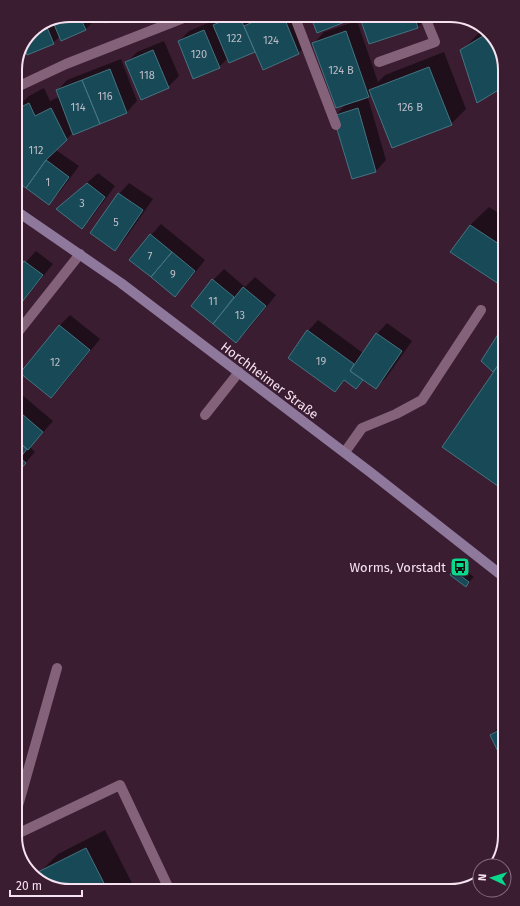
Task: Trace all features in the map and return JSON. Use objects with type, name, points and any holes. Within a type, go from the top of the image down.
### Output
[{"type":"main road","name":"Horchheimer Straße","points":[[22,215],[127,287],[344,452],[498,573]]},
{"type":"street","points":[[22,85],[66,64],[173,22]]},
{"type":"street","points":[[297,22],[336,126]]},
{"type":"street","points":[[380,62],[435,42],[427,22]]},
{"type":"street","points":[[22,327],[80,254]]},
{"type":"street","points":[[344,452],[362,428],[396,414],[422,400],[481,310]]},
{"type":"street","points":[[205,415],[239,372]]},
{"type":"street","points":[[22,792],[57,668]]},
{"type":"street","points":[[22,832],[120,785],[167,884]]},
{"type":"building","points":[[82,22],[86,30],[61,41],[54,25],[60,23]]},
{"type":"building","points":[[220,22],[242,22],[255,52],[229,63],[213,25]]},
{"type":"building","points":[[253,22],[286,22],[299,54],[263,70],[244,26]]},
{"type":"building","points":[[313,22],[345,22],[317,33]]},
{"type":"building","points":[[361,22],[416,22],[418,28],[369,44]]},
{"type":"building","points":[[47,28],[54,44],[27,55],[26,52],[32,41],[38,34]]},
{"type":"building","points":[[204,30],[220,68],[193,79],[178,41]]},
{"type":"building","points":[[346,31],[369,97],[336,108],[312,43]]},
{"type":"building","points":[[484,36],[490,43],[498,63],[498,90],[477,103],[460,50]]},
{"type":"building","points":[[153,50],[169,88],[141,100],[125,62]]},
{"type":"building","points":[[429,67],[452,125],[392,148],[369,90]]},
{"type":"building","points":[[110,69],[127,113],[100,124],[82,80]]},
{"type":"building","points":[[82,80],[100,124],[73,135],[56,90]]},
{"type":"building","points":[[29,103],[35,116],[51,108],[67,140],[46,160],[26,188],[22,185],[22,106]]},
{"type":"building","points":[[358,108],[376,172],[352,179],[333,116]]},
{"type":"building","points":[[46,160],[69,177],[49,205],[26,188]]},
{"type":"building","points":[[87,183],[105,197],[82,229],[56,209]]},
{"type":"building","points":[[118,193],[143,210],[115,251],[90,233]]},
{"type":"building","points":[[470,225],[498,243],[498,283],[450,252]]},
{"type":"building","points":[[150,234],[172,252],[151,277],[129,260]]},
{"type":"building","points":[[172,252],[195,271],[175,297],[151,277]]},
{"type":"building","points":[[24,261],[43,275],[22,302],[22,264]]},
{"type":"building","points":[[212,279],[234,297],[213,324],[191,306]]},
{"type":"building","points":[[243,287],[266,306],[236,343],[213,324]]},
{"type":"building","points":[[59,325],[90,350],[51,398],[22,375],[22,371]]},
{"type":"building","points":[[307,330],[354,364],[350,371],[363,380],[356,389],[344,380],[335,392],[288,358]]},
{"type":"building","points":[[376,333],[402,351],[376,389],[350,371]]},
{"type":"building","points":[[498,334],[498,365],[493,372],[481,361]]},
{"type":"building","points":[[498,365],[498,486],[442,447]]},
{"type":"building","points":[[22,414],[43,432],[28,450],[22,445]]},
{"type":"building","points":[[22,445],[27,449],[22,455]]},
{"type":"building","points":[[22,460],[26,463],[22,468]]},
{"type":"building","points":[[453,570],[469,582],[466,587],[450,575]]},
{"type":"building","points":[[498,731],[498,752],[490,735]]},
{"type":"building","points":[[86,848],[104,884],[60,883],[43,876],[38,872]]},
{"type":"place","name":"Worms, Vorstadt","points":[[460,567]]}]
